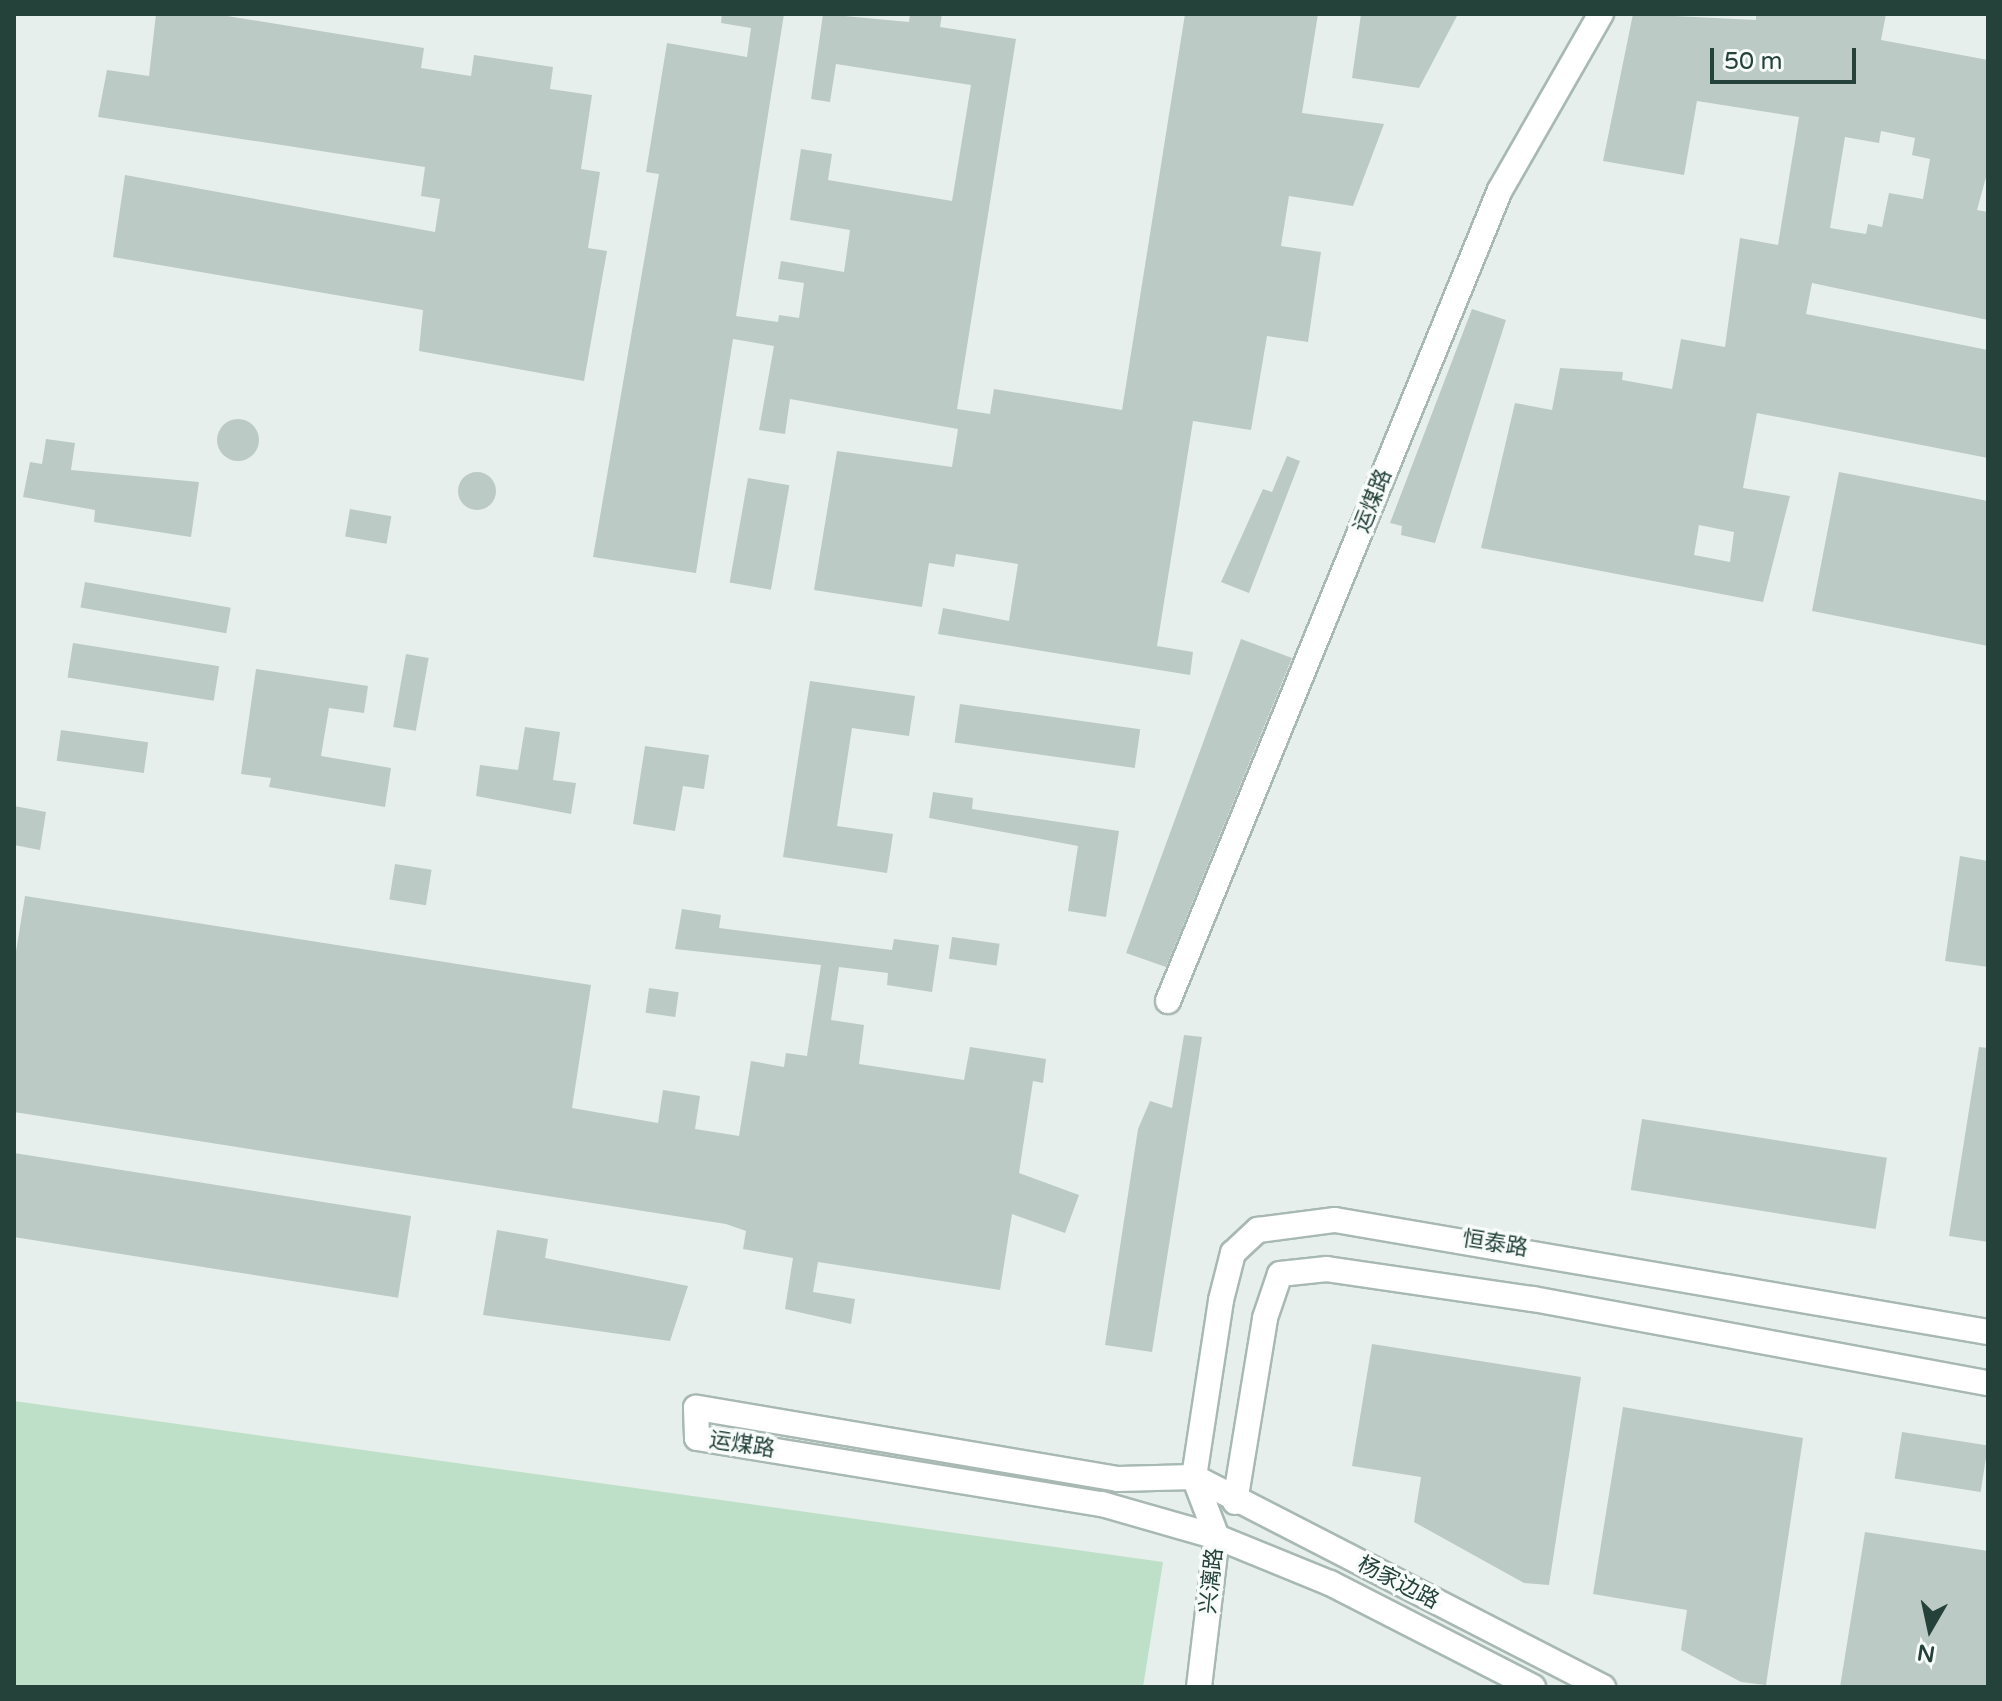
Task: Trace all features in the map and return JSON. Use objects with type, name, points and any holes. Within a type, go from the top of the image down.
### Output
[{"type":"street","name":"运煤路","points":[[1168,1001],[1500,190],[1601,14]]},
{"type":"street","name":"恒泰路","points":[[1194,1477],[1221,1300],[1233,1253],[1258,1230],[1335,1220],[1988,1332]]},
{"type":"street","points":[[1235,1502],[1265,1318],[1280,1274],[1327,1269],[1533,1299],[1988,1383]]},
{"type":"street","name":"运煤路","points":[[1194,1477],[1118,1479],[696,1408],[697,1438],[1102,1504],[1217,1537]]},
{"type":"street","name":"杨家边路","points":[[1194,1477],[1235,1502],[1603,1687]]},
{"type":"street","name":"兴漓路","points":[[1194,1477],[1217,1537],[1199,1687]]},
{"type":"street","name":"杨家边路","points":[[1217,1537],[1330,1583],[1533,1687]]},
{"type":"green space","points":[[14,1401],[1163,1562],[1143,1687],[14,1687]]},
{"type":"building","points":[[156,14],[215,14],[424,48],[421,68],[471,76],[474,55],[553,67],[550,89],[592,95],[581,169],[600,172],[588,248],[607,251],[584,381],[419,351],[423,310],[113,257],[125,175],[435,232],[440,199],[421,196],[425,167],[98,117],[107,70],[149,76]]},
{"type":"building","points":[[722,14],[784,14],[736,316],[778,322],[779,315],[799,318],[804,283],[778,279],[781,261],[844,272],[850,230],[790,220],[801,149],[832,154],[828,180],[952,201],[971,85],[836,64],[830,102],[811,99],[823,14],[909,22],[910,14],[942,14],[940,27],[1016,39],[957,409],[990,414],[994,389],[1122,410],[1185,14],[1318,14],[1302,113],[1384,124],[1353,206],[1289,196],[1281,246],[1321,252],[1308,342],[1267,336],[1251,430],[1193,421],[1157,646],[1193,652],[1190,675],[938,634],[943,608],[1009,621],[1018,564],[956,554],[954,567],[929,563],[922,607],[814,590],[837,451],[952,467],[958,429],[790,399],[785,434],[759,430],[774,346],[733,339],[696,573],[593,557],[659,174],[646,172],[667,43],[747,57],[751,28],[721,23]]},
{"type":"building","points":[[1361,14],[1458,14],[1419,88],[1352,78]]},
{"type":"building","points":[[1633,14],[1756,20],[1756,14],[1886,14],[1881,40],[1988,60],[1988,170],[1977,210],[1988,212],[1988,320],[1812,283],[1806,314],[1988,350],[1988,458],[1757,413],[1743,488],[1790,496],[1763,602],[1481,548],[1515,403],[1552,410],[1560,368],[1623,372],[1622,380],[1672,389],[1681,339],[1725,347],[1740,238],[1778,245],[1799,117],[1697,101],[1684,175],[1603,161]],"holes":[[[1881,131],[1915,138],[1912,155],[1930,159],[1923,199],[1889,193],[1882,227],[1868,224],[1866,234],[1830,228],[1845,137],[1879,143]],[[1699,525],[1734,532],[1730,562],[1694,555]]]},
{"type":"building","points":[[1472,309],[1506,320],[1435,543],[1401,535],[1402,526],[1390,523]]},
{"type":"building","points":[[238,419],[253,425],[259,440],[253,455],[238,461],[223,455],[217,440],[223,425]]},
{"type":"building","points":[[46,439],[75,443],[71,470],[199,482],[191,537],[94,522],[95,510],[23,497],[30,462],[42,464]]},
{"type":"building","points":[[1287,456],[1300,461],[1249,593],[1221,582],[1263,489],[1272,492]]},
{"type":"building","points":[[477,472],[490,478],[496,491],[490,504],[477,510],[464,504],[458,491],[464,478]]},
{"type":"building","points":[[1839,472],[1988,501],[1988,646],[1812,611]]},
{"type":"building","points":[[748,478],[789,485],[771,590],[730,582]]},
{"type":"building","points":[[350,509],[391,516],[386,544],[345,537]]},
{"type":"building","points":[[85,582],[231,608],[226,633],[80,608]]},
{"type":"building","points":[[1241,639],[1292,658],[1166,967],[1126,953]]},
{"type":"building","points":[[73,643],[219,666],[214,701],[68,678]]},
{"type":"building","points":[[406,654],[429,658],[416,731],[393,727]]},
{"type":"building","points":[[256,669],[368,686],[364,713],[329,708],[321,756],[391,768],[385,807],[269,787],[271,778],[241,774]]},
{"type":"building","points":[[810,681],[915,696],[909,736],[852,728],[837,826],[893,834],[887,873],[783,857]]},
{"type":"building","points":[[960,704],[1140,729],[1135,768],[955,743]]},
{"type":"building","points":[[525,727],[560,732],[553,780],[576,783],[571,814],[476,796],[480,765],[518,770]]},
{"type":"building","points":[[61,730],[148,742],[144,773],[57,761]]},
{"type":"building","points":[[645,746],[709,755],[704,789],[683,786],[675,831],[633,824]]},
{"type":"building","points":[[933,792],[973,798],[972,809],[1119,831],[1106,917],[1068,911],[1078,846],[929,818]]},
{"type":"building","points":[[14,806],[46,812],[40,850],[14,845]]},
{"type":"building","points":[[1960,856],[1988,861],[1988,967],[1945,961]]},
{"type":"building","points":[[395,864],[432,870],[426,905],[389,900]]},
{"type":"building","points":[[25,896],[591,985],[572,1108],[658,1123],[663,1090],[700,1096],[695,1129],[739,1136],[751,1061],[784,1067],[786,1053],[807,1056],[821,965],[675,949],[682,909],[721,915],[719,928],[892,950],[894,939],[939,945],[932,992],[887,985],[888,973],[839,967],[831,1020],[864,1025],[859,1064],[964,1080],[970,1047],[1046,1059],[1043,1083],[1033,1081],[1019,1173],[1079,1195],[1065,1233],[1012,1214],[1000,1290],[818,1262],[813,1292],[855,1299],[851,1324],[785,1309],[793,1258],[743,1249],[746,1231],[726,1224],[14,1112],[14,964]]},
{"type":"building","points":[[952,937],[1000,944],[996,965],[949,959]]},
{"type":"building","points":[[649,988],[679,992],[675,1017],[646,1013]]},
{"type":"building","points":[[1184,1035],[1202,1037],[1152,1352],[1105,1345],[1138,1129],[1150,1101],[1172,1108]]},
{"type":"building","points":[[1979,1047],[1988,1048],[1988,1242],[1949,1236]]},
{"type":"building","points":[[1642,1119],[1887,1158],[1876,1229],[1631,1190]]},
{"type":"building","points":[[14,1153],[411,1216],[398,1298],[14,1237]]},
{"type":"building","points":[[497,1230],[548,1239],[545,1258],[688,1286],[670,1341],[483,1315]]},
{"type":"building","points":[[1372,1344],[1581,1377],[1549,1585],[1524,1583],[1414,1522],[1421,1477],[1352,1466]]},
{"type":"building","points":[[1623,1407],[1803,1438],[1766,1685],[1741,1682],[1681,1650],[1687,1610],[1593,1594]]},
{"type":"building","points":[[1902,1432],[1988,1446],[1981,1492],[1895,1478]]},
{"type":"building","points":[[1865,1532],[1988,1551],[1988,1687],[1840,1687]]}]
